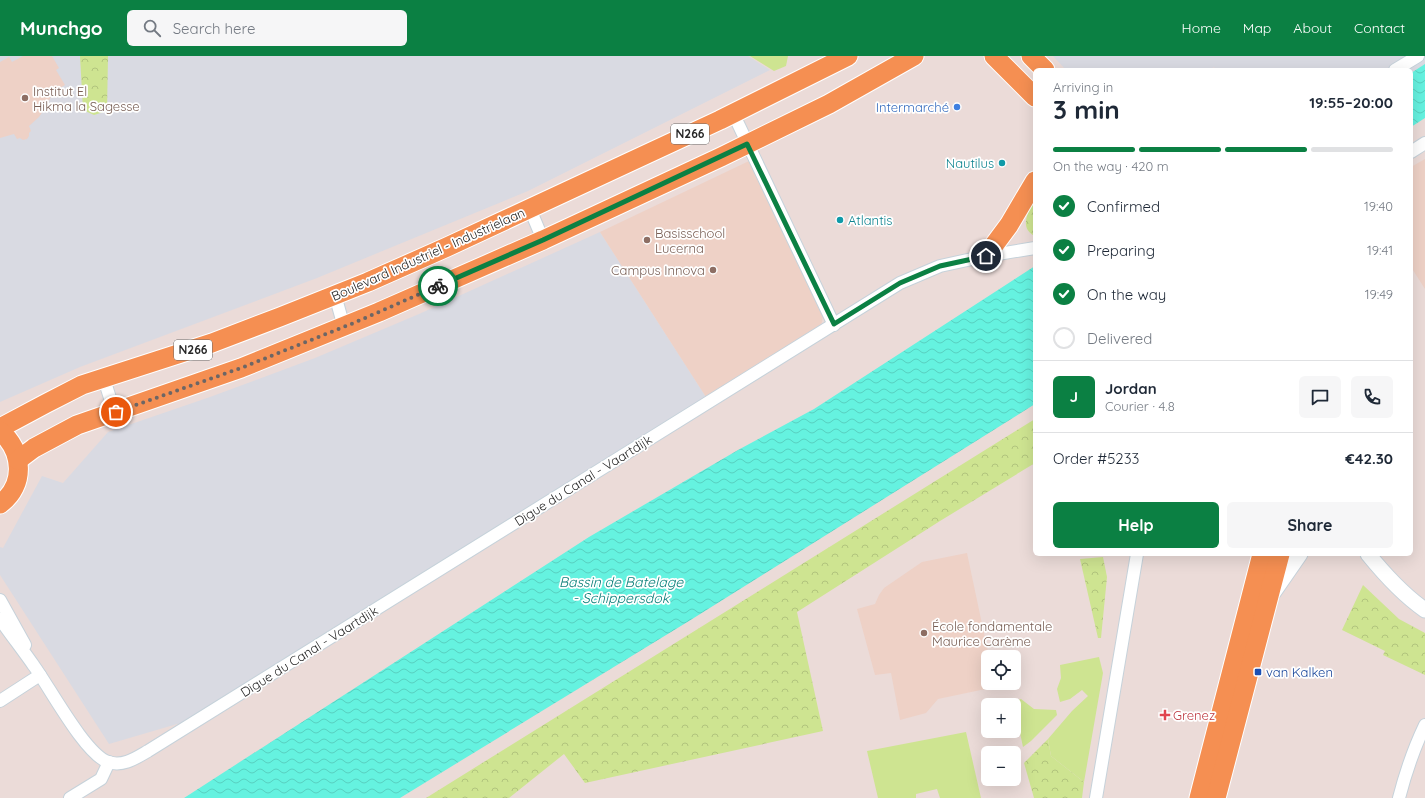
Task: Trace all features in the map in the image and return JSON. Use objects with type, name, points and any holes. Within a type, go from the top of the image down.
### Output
[{"type":"main road","name":"Boulevard Industriel - Industrielaan","points":[[0,430],[4,426],[44,404],[82,385],[212,343],[335,295],[439,250],[530,209],[733,113],[848,56]]},
{"type":"main road","name":"N266","points":[[0,430],[12,444],[18,460],[34,448],[77,425],[241,368],[344,327],[543,240],[747,144],[829,104],[914,56]]},
{"type":"main road","points":[[994,56],[1033,95]]},
{"type":"main road","points":[[1031,56],[1043,68]]},
{"type":"main road","points":[[986,256],[1033,185]]},
{"type":"main road","points":[[0,504],[9,495],[14,487],[18,470],[18,460]]},
{"type":"main road","points":[[1199,798],[1261,556]]},
{"type":"main road","points":[[1216,798],[1279,556]]},
{"type":"street","points":[[1398,68],[1418,56]]},
{"type":"street","points":[[733,113],[834,324]]},
{"type":"street","points":[[1413,151],[1425,143]]},
{"type":"street","points":[[530,209],[543,240]]},
{"type":"street","name":"Digue du Canal - Vaartdijk","points":[[109,762],[130,762],[900,283],[940,266],[986,256],[1033,248]]},
{"type":"street","points":[[335,295],[344,327]]},
{"type":"street","points":[[104,379],[116,412]]},
{"type":"street","points":[[1096,798],[1137,556]]},
{"type":"street","points":[[1267,602],[1299,556]]},
{"type":"street","points":[[1370,556],[1387,578],[1410,599],[1425,610]]},
{"type":"street","points":[[0,600],[22,638],[38,671]]},
{"type":"street","points":[[0,619],[38,671],[75,728],[94,754],[109,762],[101,779],[70,798]]},
{"type":"street","points":[[0,701],[38,671]]},
{"type":"street","points":[[1399,798],[1405,772],[1413,750],[1425,725]]},
{"type":"shaded area","points":[[0,56],[748,56],[770,70],[528,191],[317,278],[80,367],[0,402]]},
{"type":"shaded area","name":"Institut El Hikma la Sagesse","points":[[23,56],[52,56],[59,68],[56,70],[65,85],[53,92],[39,117],[29,126],[31,131],[27,139],[17,139],[14,134],[0,138],[0,62],[9,57],[12,62]]},
{"type":"shaded area","points":[[1053,56],[1425,56],[1425,64],[1413,72],[1413,68],[1064,68]]},
{"type":"shaded area","points":[[1425,159],[1425,289],[1413,270],[1413,166]]},
{"type":"shaded area","name":"Campus Innova","points":[[749,161],[823,317],[821,326],[706,397],[600,232]]},
{"type":"shaded area","points":[[600,232],[706,397],[184,722],[109,744],[0,575],[0,547],[3,548],[42,476],[63,483],[108,432],[210,397],[315,358],[419,314]]},
{"type":"shaded area","name":"École fondamentale Maurice Carème","points":[[967,553],[988,650],[981,650],[981,690],[938,699],[926,713],[900,720],[891,673],[875,675],[857,609],[875,604],[884,588],[922,562]]},
{"type":"green space","points":[[80,56],[108,56],[107,111],[94,115],[83,110]]},
{"type":"green space","points":[[750,56],[788,56],[786,66],[774,71]]},
{"type":"green space","points":[[1033,203],[1033,235],[1030,233],[1026,224],[1026,219]]},
{"type":"green space","points":[[1033,420],[1033,464],[940,521],[797,612],[823,731],[585,783],[564,754],[509,798],[426,798]]},
{"type":"green space","points":[[1103,557],[1107,577],[1101,638],[1098,638],[1080,559]]},
{"type":"green space","points":[[1363,585],[1399,619],[1425,633],[1425,675],[1383,655],[1385,651],[1342,630]]},
{"type":"green space","points":[[1099,657],[1103,673],[1084,782],[1051,756],[1048,739],[1072,711],[1088,696],[1082,690],[1070,699],[1060,702],[1057,689],[1061,678],[1060,665]]},
{"type":"green space","points":[[1021,699],[1034,709],[1056,710],[1057,715],[1023,747],[1021,738]]},
{"type":"green space","points":[[966,732],[981,798],[940,798],[937,789],[916,794],[916,798],[878,798],[867,751]]},
{"type":"green space","points":[[1048,739],[1051,756],[1084,782],[1082,798],[1034,798],[1024,763]]},
{"type":"water","points":[[1425,64],[1425,118],[1413,126],[1413,72]]},
{"type":"water","name":"Bassin de Batelage - Schippersdok","points":[[1033,267],[1033,405],[689,621],[400,798],[184,798],[589,537],[738,450],[814,409]]},
{"type":"way so far","points":[[116,412],[241,368],[356,322],[438,286]]},
{"type":"place","name":"Institut El Hikma la Sagesse","points":[[25,98]]},
{"type":"place","name":"Intermarché","points":[[957,107]]},
{"type":"place","name":"Nautilus","points":[[1002,163]]},
{"type":"place","name":"Atlantis","points":[[840,220]]},
{"type":"place","name":"Basisschool Lucerna","points":[[647,240]]},
{"type":"place","name":"Campus Innova","points":[[713,270]]},
{"type":"place","name":"École fondamentale Maurice Carème","points":[[924,633]]},
{"type":"place","name":"van Kalken","points":[[1258,672]]},
{"type":"place","name":"Grenez","points":[[1165,715]]},
{"type":"route","points":[[438,286],[543,240],[747,144],[834,324],[900,283],[940,266],[986,256]]}]
